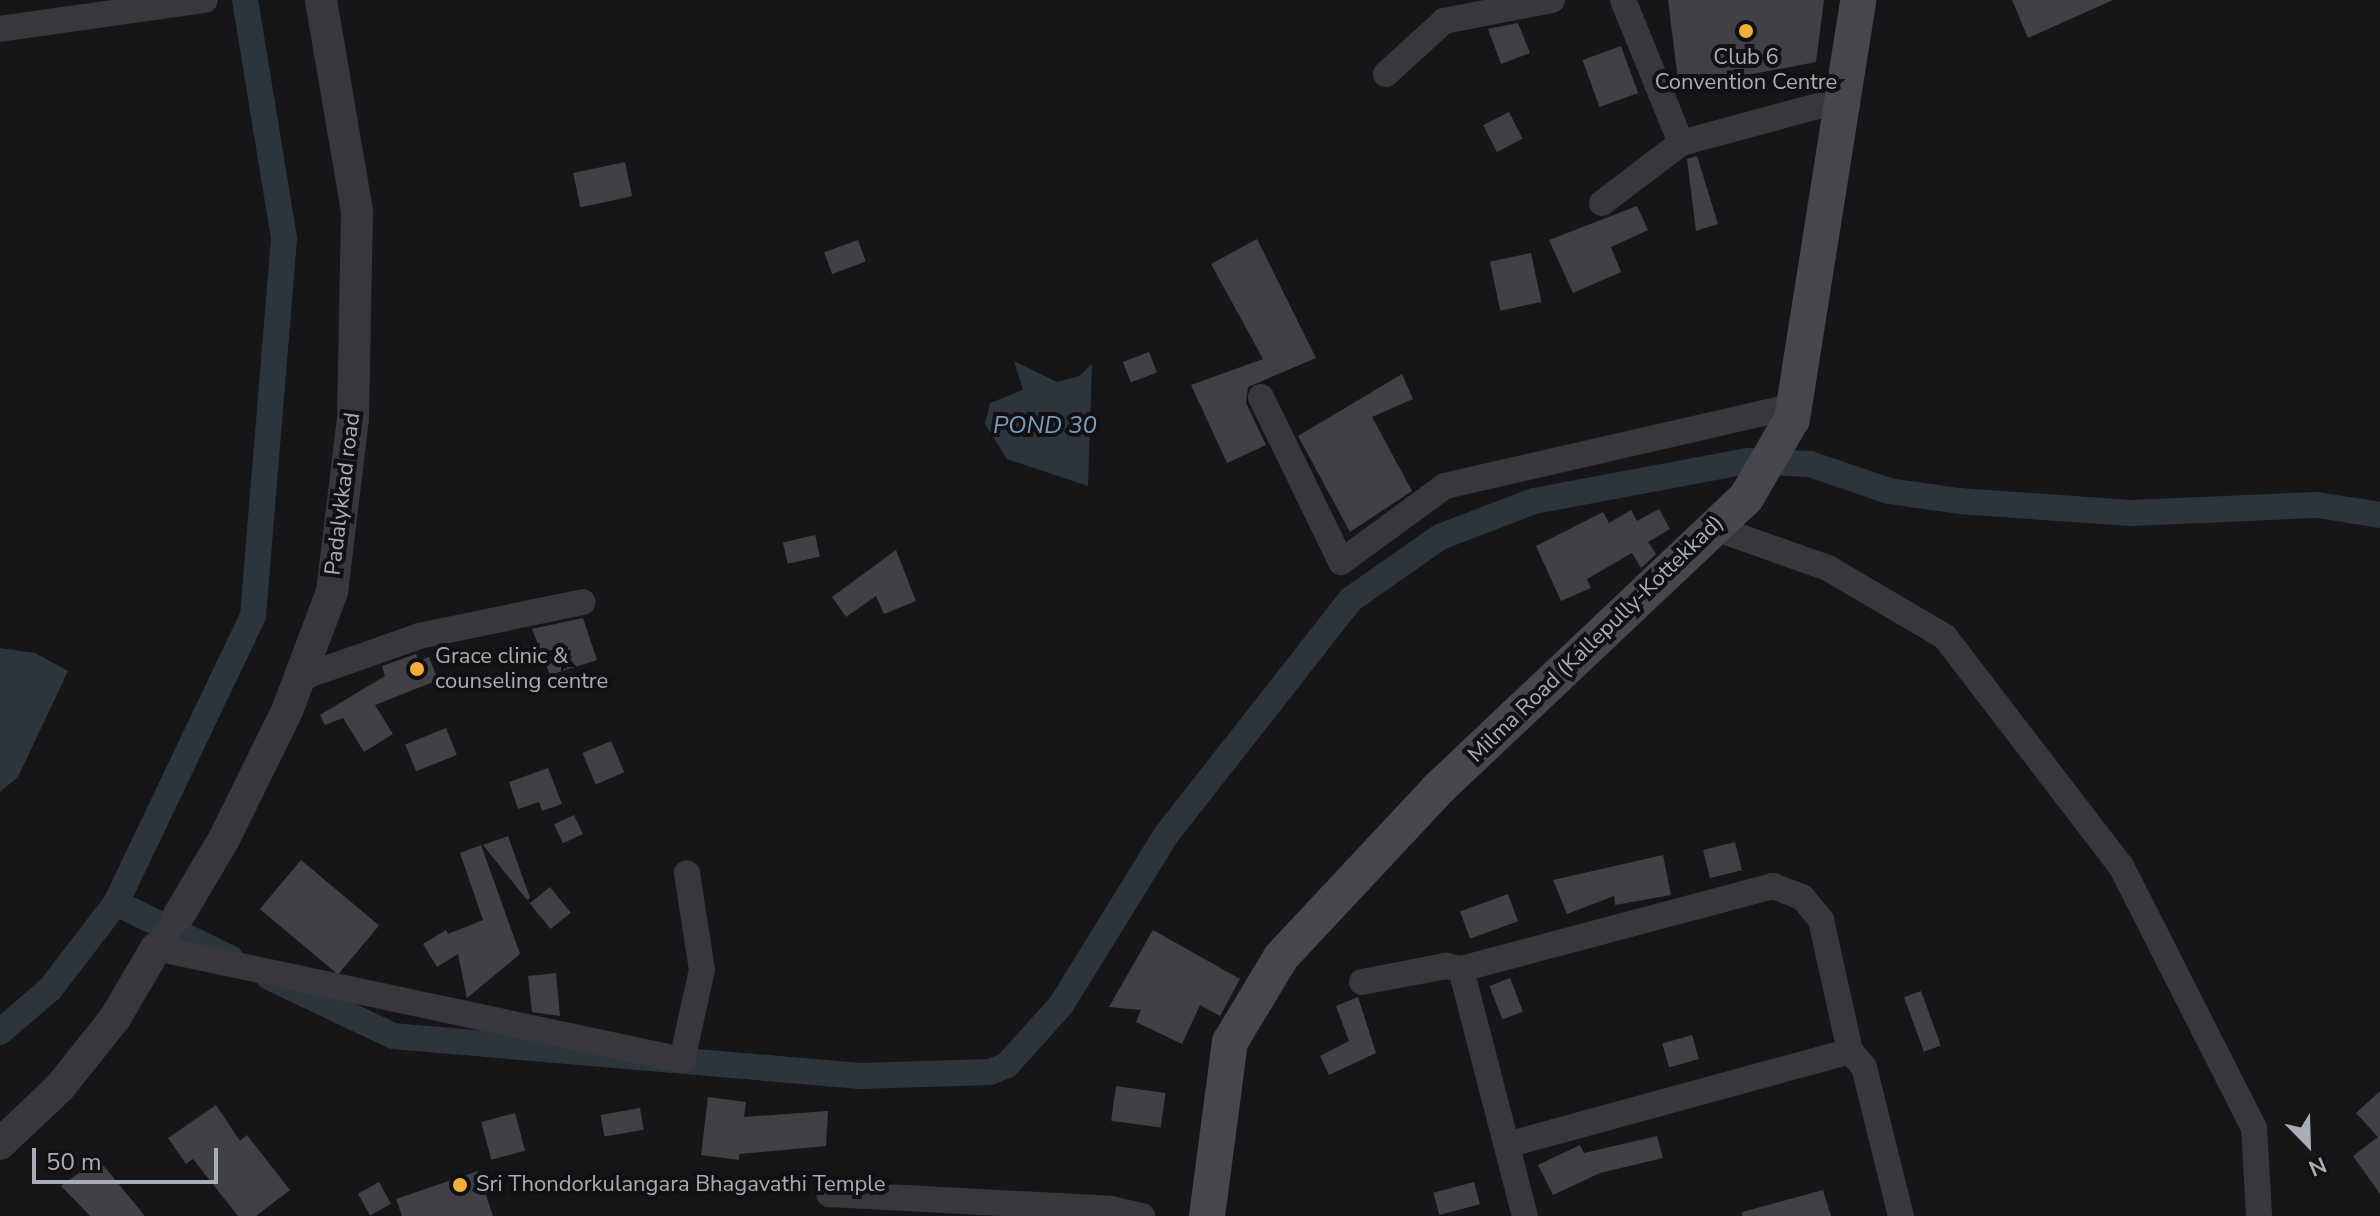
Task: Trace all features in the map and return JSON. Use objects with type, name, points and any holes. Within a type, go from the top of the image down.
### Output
[{"type":"main road","name":"Milma Road (Kallepully-Kottekkad)","points":[[1207,1216],[1230,1042],[1281,957],[1438,789],[1746,498],[1792,412],[1803,368],[1840,100],[1861,1]]},
{"type":"street","name":"Padalykkad road","points":[[156,948],[224,839],[300,678],[332,592],[359,319],[357,211],[321,0]]},
{"type":"street","points":[[1386,74],[1444,21],[1552,0]]},
{"type":"street","points":[[1623,0],[1681,143]]},
{"type":"street","points":[[0,29],[195,1]]},
{"type":"street","points":[[1602,203],[1681,143],[1840,100]]},
{"type":"street","points":[[1261,397],[1341,562],[1445,486],[1792,412]]},
{"type":"street","points":[[1712,527],[1828,568],[1945,637],[2121,866],[2254,1128],[2259,1216]]},
{"type":"street","points":[[300,678],[419,636],[583,602]]},
{"type":"street","points":[[0,1144],[60,1087],[115,1018],[156,948],[682,1060],[702,970],[687,873]]},
{"type":"street","points":[[1362,982],[1446,966],[1461,969],[1773,886],[1802,897],[1821,920],[1850,1051],[1864,1067],[1901,1216]]},
{"type":"street","points":[[1461,969],[1525,1216]]},
{"type":"street","points":[[1507,1145],[1850,1051]]},
{"type":"street","points":[[829,1194],[1111,1209],[1142,1216]]},
{"type":"water","name":"POND 30","points":[[1014,361],[1057,382],[1079,376],[1092,364],[1088,486],[1007,459],[985,424],[990,403],[1023,390]]},
{"type":"water","points":[[0,648],[35,653],[68,671],[18,777],[0,792]]},
{"type":"building","name":"Club 6 Convention Centre","points":[[1668,0],[1824,0],[1816,62],[1679,88]]},
{"type":"building","points":[[2012,0],[2113,0],[2028,38]]},
{"type":"building","points":[[1518,23],[1530,53],[1501,64],[1488,29]]},
{"type":"building","points":[[1621,46],[1638,93],[1600,107],[1582,60]]},
{"type":"building","points":[[1509,112],[1523,139],[1497,152],[1483,125]]},
{"type":"building","points":[[1697,156],[1718,224],[1696,231],[1687,159]]},
{"type":"building","points":[[625,162],[632,196],[580,207],[573,173]]},
{"type":"building","points":[[1637,206],[1648,230],[1611,247],[1621,272],[1573,293],[1549,240]]},
{"type":"building","points":[[1257,239],[1316,358],[1248,387],[1246,403],[1266,445],[1227,463],[1191,385],[1263,359],[1211,264]]},
{"type":"building","points":[[858,240],[866,262],[832,274],[824,252]]},
{"type":"building","points":[[1531,253],[1541,302],[1500,311],[1490,262]]},
{"type":"building","points":[[1149,352],[1157,373],[1131,383],[1123,362]]},
{"type":"building","points":[[1402,374],[1413,399],[1372,417],[1412,491],[1350,532],[1298,436]]},
{"type":"building","points":[[1659,509],[1670,529],[1648,542],[1656,554],[1641,568],[1632,553],[1587,579],[1591,588],[1561,601],[1536,546],[1603,512],[1609,523],[1631,510],[1637,521]]},
{"type":"building","points":[[815,535],[820,556],[788,564],[783,542]]},
{"type":"building","points":[[896,550],[916,601],[884,614],[876,596],[846,617],[832,597]]},
{"type":"building","points":[[583,618],[597,660],[550,675],[532,629]]},
{"type":"building","points":[[416,654],[419,661],[429,657],[438,680],[375,705],[393,734],[364,752],[343,718],[325,725],[320,715],[385,676],[382,666]]},
{"type":"building","points":[[446,728],[457,755],[416,771],[405,744]]},
{"type":"building","points":[[611,741],[624,772],[596,784],[582,753]]},
{"type":"building","points":[[548,768],[562,804],[542,811],[539,802],[518,809],[509,782]]},
{"type":"building","points":[[574,815],[583,834],[563,843],[554,824]]},
{"type":"building","points":[[508,836],[530,898],[527,900],[483,845]]},
{"type":"building","points":[[1735,842],[1742,870],[1710,878],[1703,850]]},
{"type":"building","points":[[481,845],[520,954],[467,998],[458,954],[437,967],[423,944],[446,930],[448,934],[483,920],[460,853]]},
{"type":"building","points":[[1663,855],[1671,895],[1615,905],[1614,896],[1567,914],[1553,880]]},
{"type":"building","points":[[301,860],[379,926],[338,975],[260,909]]},
{"type":"building","points":[[550,887],[571,913],[551,929],[530,903]]},
{"type":"building","points":[[1508,894],[1518,921],[1470,939],[1460,911]]},
{"type":"building","points":[[1153,930],[1240,979],[1220,1016],[1200,1005],[1182,1044],[1136,1022],[1141,1010],[1109,1007]]},
{"type":"building","points":[[556,973],[560,1016],[532,1012],[528,976]]},
{"type":"building","points":[[1510,978],[1523,1012],[1502,1019],[1489,986]]},
{"type":"building","points":[[1921,991],[1941,1046],[1924,1052],[1904,997]]},
{"type":"building","points":[[1358,997],[1376,1053],[1329,1075],[1320,1056],[1349,1041],[1336,1006]]},
{"type":"building","points":[[1692,1035],[1699,1059],[1669,1068],[1662,1044]]},
{"type":"building","points":[[1116,1086],[1166,1093],[1161,1128],[1111,1121]]},
{"type":"building","points":[[2380,1091],[2380,1194],[2353,1156],[2378,1137],[2356,1113]]},
{"type":"building","points":[[708,1097],[746,1102],[744,1117],[828,1111],[826,1146],[739,1154],[739,1160],[701,1155]]},
{"type":"building","points":[[216,1105],[240,1141],[247,1135],[290,1190],[256,1216],[238,1216],[193,1159],[186,1164],[168,1138]]},
{"type":"building","points":[[640,1108],[644,1130],[604,1137],[601,1115]]},
{"type":"building","points":[[515,1113],[525,1151],[491,1160],[481,1122]]},
{"type":"building","points":[[1657,1136],[1663,1158],[1600,1173],[1553,1195],[1538,1165],[1580,1145],[1584,1153]]},
{"type":"building","points":[[98,1159],[145,1216],[90,1216],[61,1186]]},
{"type":"building","name":"Sri Thondorkulangara Bhagavathi Temple","points":[[478,1171],[493,1216],[402,1216],[396,1199]]},
{"type":"building","points":[[379,1182],[391,1204],[370,1216],[358,1194]]},
{"type":"building","points":[[1474,1182],[1480,1204],[1439,1215],[1433,1193]]},
{"type":"building","points":[[1823,1190],[1831,1216],[1742,1216],[1742,1212]]},
{"type":"waterway","points":[[0,1032],[50,989],[116,903],[253,616],[284,238],[245,0]]},
{"type":"waterway","points":[[269,977],[393,1036],[860,1076],[990,1072],[1007,1065],[1061,1005],[1166,835],[1350,600],[1440,537],[1534,501],[1747,461],[1810,464],[1889,491],[1959,501],[2131,513],[2317,505],[2380,515]]},
{"type":"waterway","points":[[116,903],[230,958]]},
{"type":"place","name":"Club 6 Convention Centre","points":[[1746,31]]},
{"type":"place","name":"Grace clinic & counseling centre","points":[[417,669]]},
{"type":"place","name":"Sri Thondorkulangara Bhagavathi Temple","points":[[460,1185]]}]
